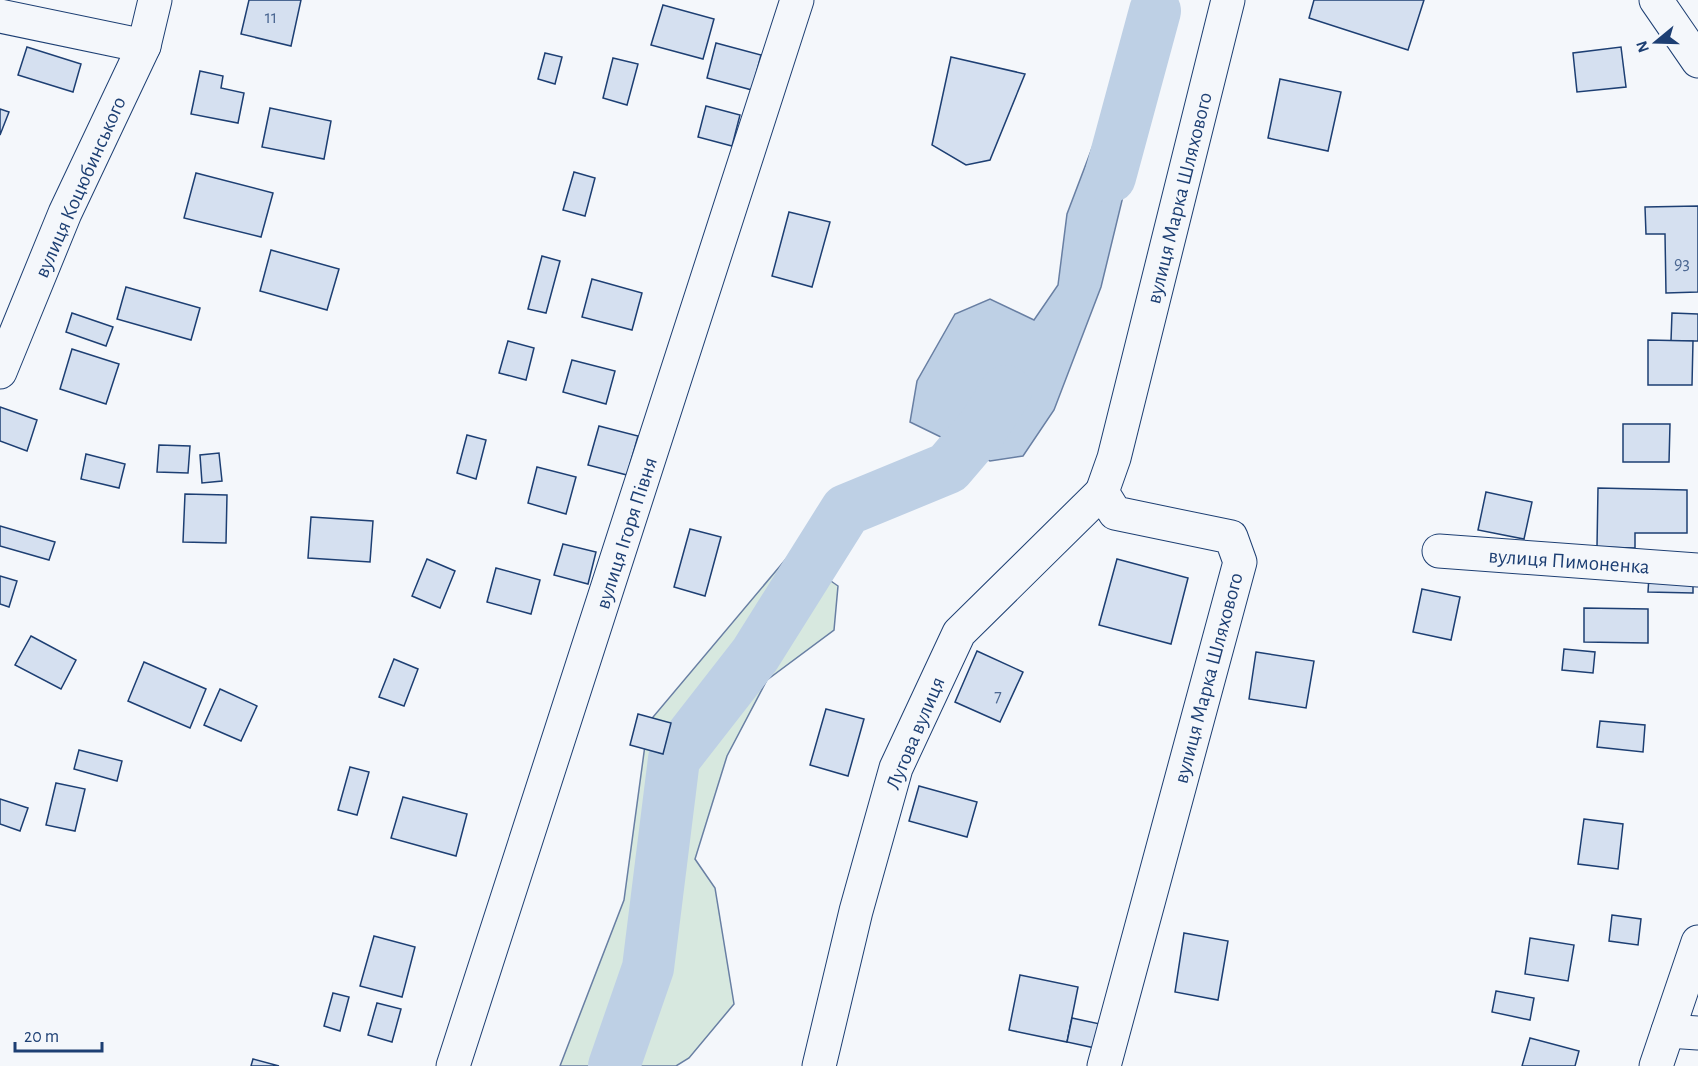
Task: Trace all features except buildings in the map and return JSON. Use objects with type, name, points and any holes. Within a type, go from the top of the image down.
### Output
[{"type":"street","name":"вулиця Коцюбинського","points":[[0,372],[65,213],[144,46],[155,0]]},
{"type":"street","name":"вулиця Ігоря Півня","points":[[453,1066],[797,0]]},
{"type":"street","name":"вулиця Марка Шляхового","points":[[1104,1066],[1240,562],[1231,537],[1115,513],[1102,492],[1117,446],[1228,0]]},
{"type":"street","points":[[1656,0],[1677,13],[1698,61]]},
{"type":"street","points":[[0,16],[144,46]]},
{"type":"street","name":"Лугова вулиця","points":[[819,1066],[855,911],[896,768],[959,633],[1102,492]]},
{"type":"street","name":"вулиця Пимоненка","points":[[1439,552],[1698,570]]},
{"type":"street","points":[[1656,1066],[1683,1032],[1698,942]]},
{"type":"shaded area","points":[[791,553],[838,586],[834,630],[767,680],[727,756],[695,859],[715,888],[734,1004],[689,1058],[676,1066],[560,1066],[624,900],[648,723]]},
{"type":"water","points":[[1108,106],[1144,110],[1101,287],[1054,410],[1023,456],[990,461],[910,422],[917,381],[955,314],[990,299],[1034,320],[1058,285],[1067,214]]},
{"type":"waterway","points":[[1110,177],[1155,11]]},
{"type":"waterway","points":[[614,1066],[648,968],[674,759],[755,655],[846,510],[948,468],[983,427],[1006,391]]}]
